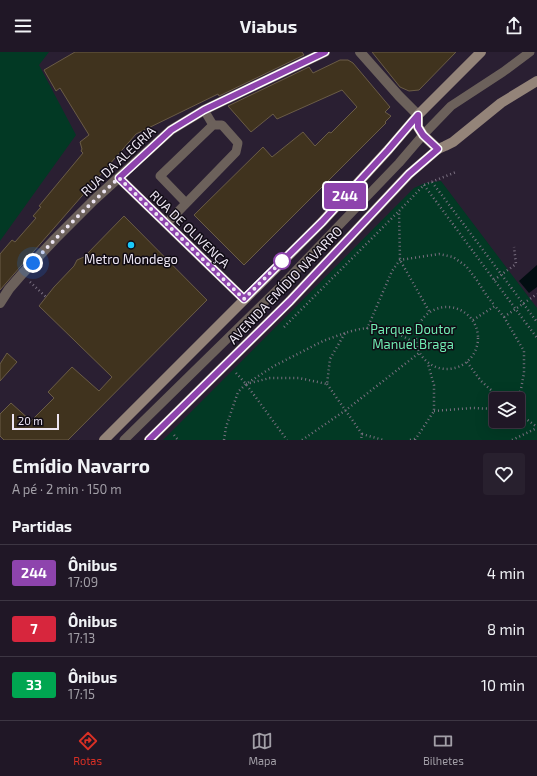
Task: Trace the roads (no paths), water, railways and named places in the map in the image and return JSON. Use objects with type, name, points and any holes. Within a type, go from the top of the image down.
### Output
[{"type":"main road","name":"AVENIDA EMÍDIO NAVARRO","points":[[104,440],[322,222],[418,115],[481,52]]},
{"type":"main road","name":"AVENIDA EMÍDIO NAVARRO","points":[[149,440],[290,301],[409,174],[438,149],[453,142],[501,103],[537,81]]},
{"type":"main road","points":[[418,115],[418,127],[423,135],[438,149]]},
{"type":"street","name":"RUA DA ALEGRIA","points":[[0,303],[9,289],[22,274],[66,228],[94,200],[171,130],[204,110],[325,52]]},
{"type":"street","points":[[360,52],[418,115]]},
{"type":"street","name":"RUA DE OLIVENÇA","points":[[119,178],[244,299]]},
{"type":"lane","points":[[124,440],[278,289],[451,106],[503,72],[530,52]]},
{"type":"lane","points":[[204,110],[213,125]]},
{"type":"lane","points":[[166,224],[236,152],[238,143],[222,125],[213,125],[160,176],[186,203]]},
{"type":"place","name":"Metro Mondego","points":[[131,245]]},
{"type":"park label","name":"Parque Doutor Manuel Braga","points":[[413,336]]}]
